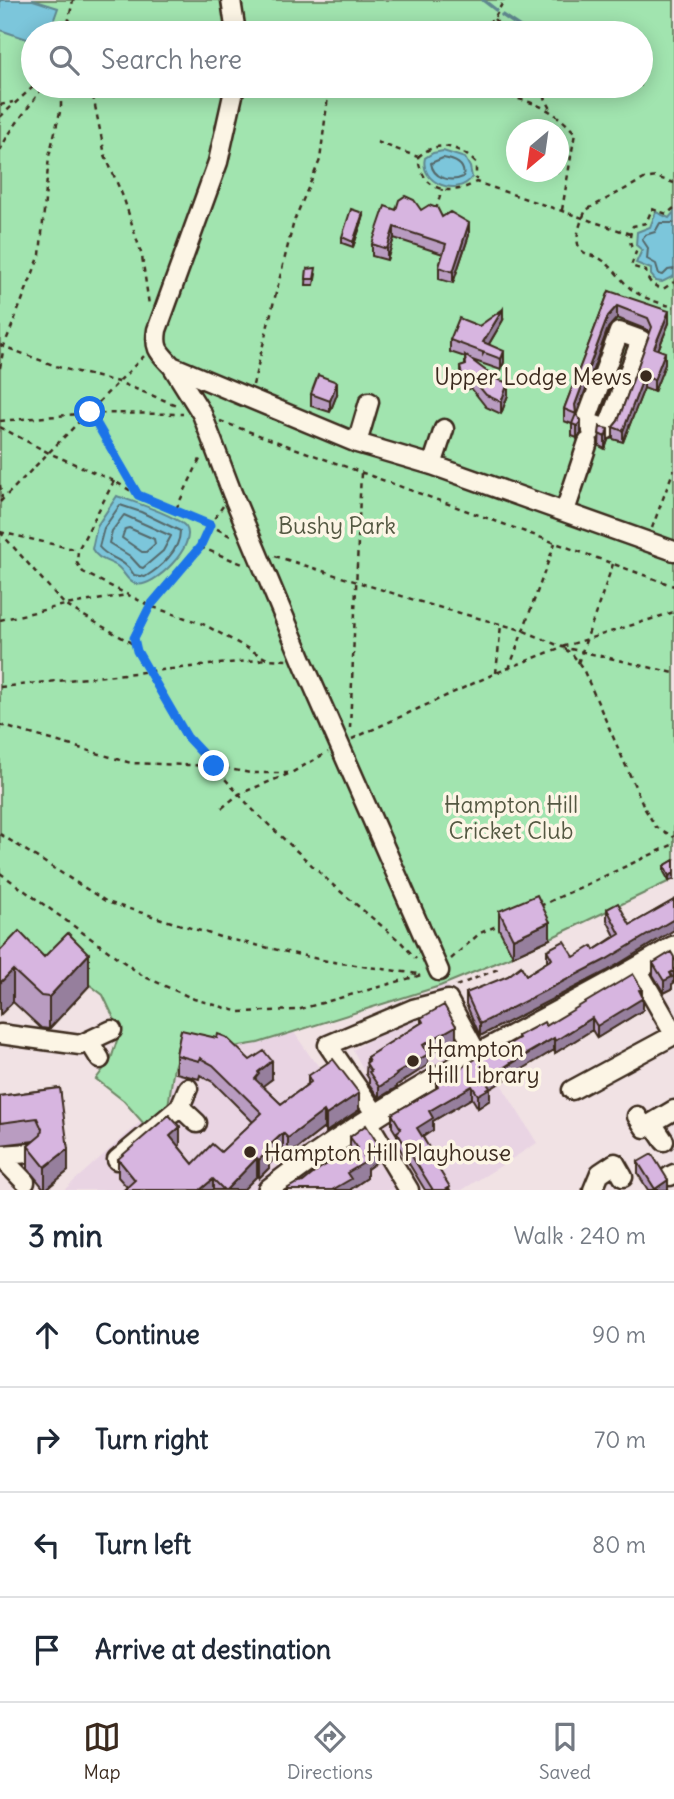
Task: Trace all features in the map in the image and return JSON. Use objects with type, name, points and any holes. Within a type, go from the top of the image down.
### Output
[{"type":"main road","points":[[269,1190],[293,1182],[372,1119],[478,1055],[637,970],[674,947]]},
{"type":"street","points":[[231,0],[234,21]]},
{"type":"street","points":[[232,98],[218,162],[155,342],[158,351],[172,366],[202,414],[210,440],[339,745],[430,973]]},
{"type":"street","points":[[565,511],[592,432],[586,421],[619,332],[641,340],[607,429],[592,432]]},
{"type":"street","points":[[172,366],[357,443],[432,465],[674,551]]},
{"type":"street","points":[[357,443],[369,402]]},
{"type":"street","points":[[432,465],[444,429]]},
{"type":"street","points":[[572,1090],[674,1035],[637,970]]},
{"type":"street","points":[[408,1190],[372,1119],[328,1045],[413,1009],[449,1000],[478,1055]]},
{"type":"street","points":[[0,1034],[80,1045],[112,1030]]},
{"type":"street","points":[[89,1041],[100,1059]]},
{"type":"street","points":[[117,1160],[180,1107],[188,1087]]},
{"type":"street","points":[[180,1107],[197,1124]]},
{"type":"street","points":[[664,1142],[645,1120],[674,1110]]},
{"type":"street","points":[[0,1155],[31,1153]]},
{"type":"street","points":[[0,1155],[25,1182]]},
{"type":"street","points":[[593,1190],[600,1173],[615,1163],[623,1177]]},
{"type":"path","points":[[67,21],[73,0]]},
{"type":"path","points":[[491,21],[504,0]]},
{"type":"path","points":[[68,16],[70,21]]},
{"type":"path","points":[[0,117],[21,97]]},
{"type":"path","points":[[0,151],[36,98]]},
{"type":"path","points":[[0,368],[2,345],[40,255],[49,156],[61,98]]},
{"type":"path","points":[[93,98],[105,155],[124,199],[142,256],[146,297],[157,330]]},
{"type":"path","points":[[249,398],[294,220],[320,160],[328,98]]},
{"type":"path","points":[[517,98],[531,101],[553,112],[575,133],[562,210]]},
{"type":"path","points":[[545,98],[553,112]]},
{"type":"path","points":[[0,105],[17,101]]},
{"type":"path","points":[[377,142],[418,157]]},
{"type":"path","points":[[476,182],[476,163],[455,147],[436,145],[426,149],[418,157],[419,170],[427,181],[442,189],[459,190],[476,182],[630,234]]},
{"type":"path","points":[[673,306],[651,300],[632,289],[603,260],[579,248],[578,239],[586,210],[644,179],[656,177],[674,183]]},
{"type":"path","points":[[434,218],[442,189]]},
{"type":"path","points":[[674,208],[667,214],[652,209],[646,223],[634,226],[630,234],[631,247],[636,253],[631,266],[646,271],[648,280],[654,286],[663,289],[674,282]]},
{"type":"path","points":[[2,345],[61,368],[118,382],[674,586]]},
{"type":"path","points":[[1,501],[143,356],[158,351]]},
{"type":"path","points":[[90,412],[138,495]]},
{"type":"path","points":[[0,421],[90,412],[202,414]]},
{"type":"path","points":[[0,427],[138,495],[210,525],[256,550],[522,630],[562,647],[674,673]]},
{"type":"path","points":[[175,510],[210,440]]},
{"type":"path","points":[[647,541],[674,469]]},
{"type":"path","points":[[361,472],[349,741],[496,673],[562,647],[674,612]]},
{"type":"path","points":[[114,481],[78,550],[77,563],[83,572],[150,606],[203,624],[267,659]]},
{"type":"path","points":[[0,485],[1,501]]},
{"type":"path","points":[[232,493],[210,525],[200,547],[150,606],[134,638],[136,645],[187,737],[239,794],[334,886],[401,942],[430,973]]},
{"type":"path","points":[[78,550],[0,532],[65,605],[136,645]]},
{"type":"path","points":[[509,669],[555,543]]},
{"type":"path","points":[[200,547],[267,575]]},
{"type":"path","points":[[578,663],[613,564]]},
{"type":"path","points":[[0,620],[65,605],[128,595]]},
{"type":"path","points":[[496,673],[501,625]]},
{"type":"path","points":[[562,647],[573,655],[583,669],[645,809],[656,827],[674,836]]},
{"type":"path","points":[[0,687],[267,659],[303,662]]},
{"type":"path","points":[[0,725],[131,763],[214,766],[250,772],[291,773]]},
{"type":"path","points":[[222,808],[239,794],[291,773],[339,745]]},
{"type":"path","points":[[0,834],[107,902],[220,937],[327,961],[430,973]]},
{"type":"path","points":[[541,905],[674,845]]},
{"type":"path","points":[[0,873],[143,976],[194,999],[240,1012],[297,1010],[430,973],[480,933],[504,922]]},
{"type":"path","points":[[454,987],[498,969]]},
{"type":"shaded area","points":[[446,983],[479,1048],[537,1143],[462,1190],[64,1190],[168,1097],[171,1041],[258,1043],[293,1031],[313,1060],[344,1088],[365,1073],[353,1050],[414,1013],[422,1027],[445,1014],[434,987]]},
{"type":"green space","name":"Bushy Park","points":[[0,0],[674,0],[674,879],[513,956],[440,986],[258,1043],[215,1050],[181,1046],[174,1067],[168,1106],[144,1124],[124,1101],[96,1079],[111,1059],[120,1031],[103,995],[61,963],[0,977]]},
{"type":"water","points":[[0,0],[33,0],[58,8],[53,21],[21,21],[21,37],[0,30]]},
{"type":"water","points":[[443,151],[465,158],[472,177],[466,183],[449,187],[434,181],[428,174],[425,158]]},
{"type":"water","points":[[656,212],[669,218],[674,212],[674,276],[662,282],[656,281],[651,275],[651,269],[636,263],[642,250],[636,245],[637,232],[650,227]]},
{"type":"water","points":[[117,496],[164,514],[186,527],[186,544],[180,554],[163,573],[144,584],[130,581],[117,566],[100,558],[92,549],[97,526]]},
{"type":"building","points":[[405,196],[414,200],[421,210],[429,205],[437,207],[442,217],[450,212],[469,223],[453,272],[439,267],[446,244],[394,227],[387,249],[372,244],[385,206],[396,210],[399,200]]},
{"type":"building","points":[[351,209],[363,213],[353,242],[342,237]]},
{"type":"building","points":[[316,268],[314,279],[306,279],[307,269]]},
{"type":"building","points":[[609,291],[669,311],[654,348],[665,352],[654,380],[644,376],[623,431],[613,427],[618,421],[652,327],[648,318],[617,306],[608,316],[575,405],[576,414],[564,409]]},
{"type":"building","points":[[503,309],[483,342],[504,351],[501,359],[450,340],[459,318],[479,326]]},
{"type":"building","points":[[465,355],[497,379],[508,383],[501,402],[486,395],[471,377],[463,379],[460,367],[466,365]]},
{"type":"building","points":[[318,375],[337,382],[330,401],[311,394]]},
{"type":"building","points":[[576,414],[581,421],[577,426],[572,424]]},
{"type":"building","points":[[600,427],[608,429],[605,437],[599,434]]},
{"type":"building","points":[[674,860],[674,873],[669,876],[664,866]]},
{"type":"building","points":[[537,895],[550,922],[513,939],[499,911]]},
{"type":"building","points":[[674,900],[674,919],[607,959],[480,1024],[466,993],[508,976],[521,966],[526,975],[552,959],[547,950],[564,941],[574,957],[592,946],[594,950],[620,934],[607,909],[618,903],[630,925]]},
{"type":"building","points":[[19,931],[44,957],[68,933],[89,954],[49,997],[41,996],[13,970],[0,983],[0,951]]},
{"type":"building","points":[[671,952],[674,957],[674,971],[670,973],[672,977],[664,981],[653,963]]},
{"type":"building","points":[[633,974],[642,989],[639,990],[643,998],[597,1026],[592,1018],[555,1041],[554,1038],[512,1062],[485,1080],[490,1088],[478,1095],[472,1086],[429,1111],[433,1118],[417,1128],[450,1187],[433,1190],[397,1132],[401,1129],[392,1114],[438,1087],[436,1083],[479,1057],[501,1045],[502,1048],[544,1022],[546,1026]]},
{"type":"building","points":[[444,1005],[456,1026],[423,1045],[428,1054],[379,1087],[369,1072],[371,1071],[366,1063],[369,1061],[367,1057],[423,1022],[421,1018]]},
{"type":"building","points":[[181,1030],[217,1038],[218,1034],[226,1037],[250,1060],[264,1051],[272,1061],[258,1072],[255,1079],[281,1104],[311,1082],[308,1076],[333,1059],[359,1093],[326,1115],[324,1111],[288,1138],[283,1133],[259,1160],[257,1158],[226,1190],[213,1179],[200,1190],[124,1190],[135,1180],[118,1159],[169,1115],[180,1127],[170,1136],[193,1164],[212,1144],[221,1152],[262,1113],[213,1065],[200,1058],[199,1061],[176,1055]]},
{"type":"building","points":[[60,1088],[68,1149],[45,1167],[28,1146],[41,1135],[42,1129],[37,1118],[0,1123],[0,1096]]},
{"type":"building","points":[[366,1125],[378,1144],[363,1155],[367,1161],[347,1173],[351,1179],[332,1190],[285,1190],[303,1182],[319,1169],[357,1147],[350,1137]]},
{"type":"building","points":[[652,1154],[668,1180],[655,1189],[638,1162]]},
{"type":"waterway","points":[[483,0],[496,10]]},
{"type":"waterway","points":[[502,15],[511,21]]},
{"type":"place","name":"Upper Lodge Mews","points":[[646,376]]},
{"type":"place","name":"Hampton Hill Library","points":[[413,1061]]},
{"type":"place","name":"Hampton Hill Playhouse","points":[[250,1152]]},
{"type":"route","points":[[90,412],[138,495],[210,525],[200,547],[150,606],[134,638],[137,651],[187,737],[214,766]]},
{"type":"park label","name":"Hampton Hill Cricket Club","points":[[511,817]]}]
